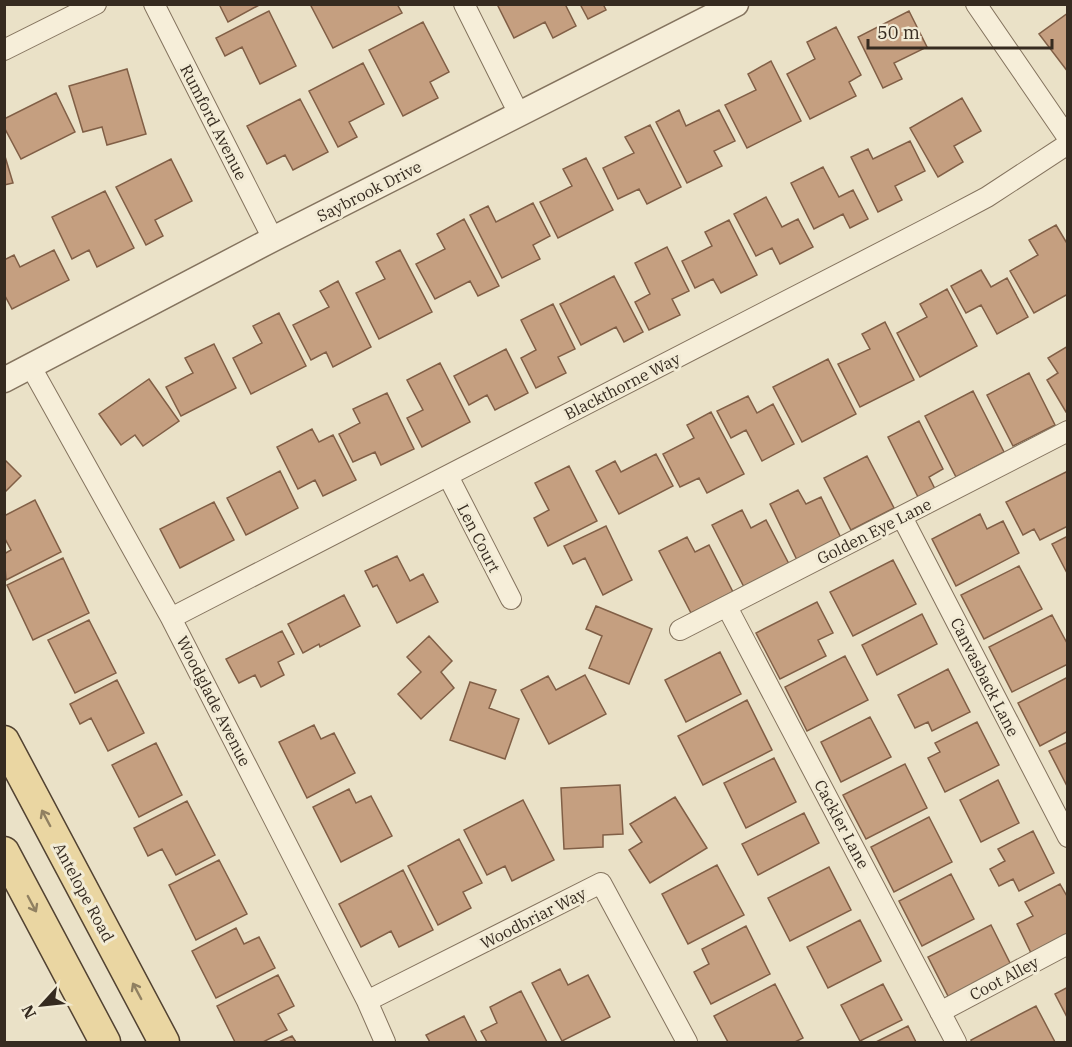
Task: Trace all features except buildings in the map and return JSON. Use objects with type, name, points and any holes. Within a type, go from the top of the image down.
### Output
[{"type":"main road","name":"Antelope Road","points":[[4,741],[164,1042]]},
{"type":"main road","points":[[4,852],[105,1042]]},
{"type":"street","points":[[4,50],[96,4]]},
{"type":"street","name":"Rumford Avenue","points":[[154,4],[273,239]]},
{"type":"street","points":[[464,4],[519,114]]},
{"type":"street","name":"Saybrook Drive","points":[[4,380],[273,239],[736,4]]},
{"type":"street","points":[[976,4],[1068,138]]},
{"type":"street","name":"Blackthorne Way","points":[[171,618],[936,224],[987,197],[1068,144]]},
{"type":"street","name":"Woodglade Avenue","points":[[31,367],[171,618],[367,1001],[385,1042]]},
{"type":"street","name":"Golden Eye Lane","points":[[680,630],[1068,430]]},
{"type":"street","name":"Len Court","points":[[447,476],[511,599]]},
{"type":"street","name":"Canvasback Lane","points":[[902,517],[1068,837]]},
{"type":"street","name":"Cackler Lane","points":[[727,607],[956,1042]]},
{"type":"street","name":"Woodbriar Way","points":[[367,1001],[601,883],[687,1042]]},
{"type":"street","name":"Coot Alley","points":[[940,1012],[1068,944]]}]
